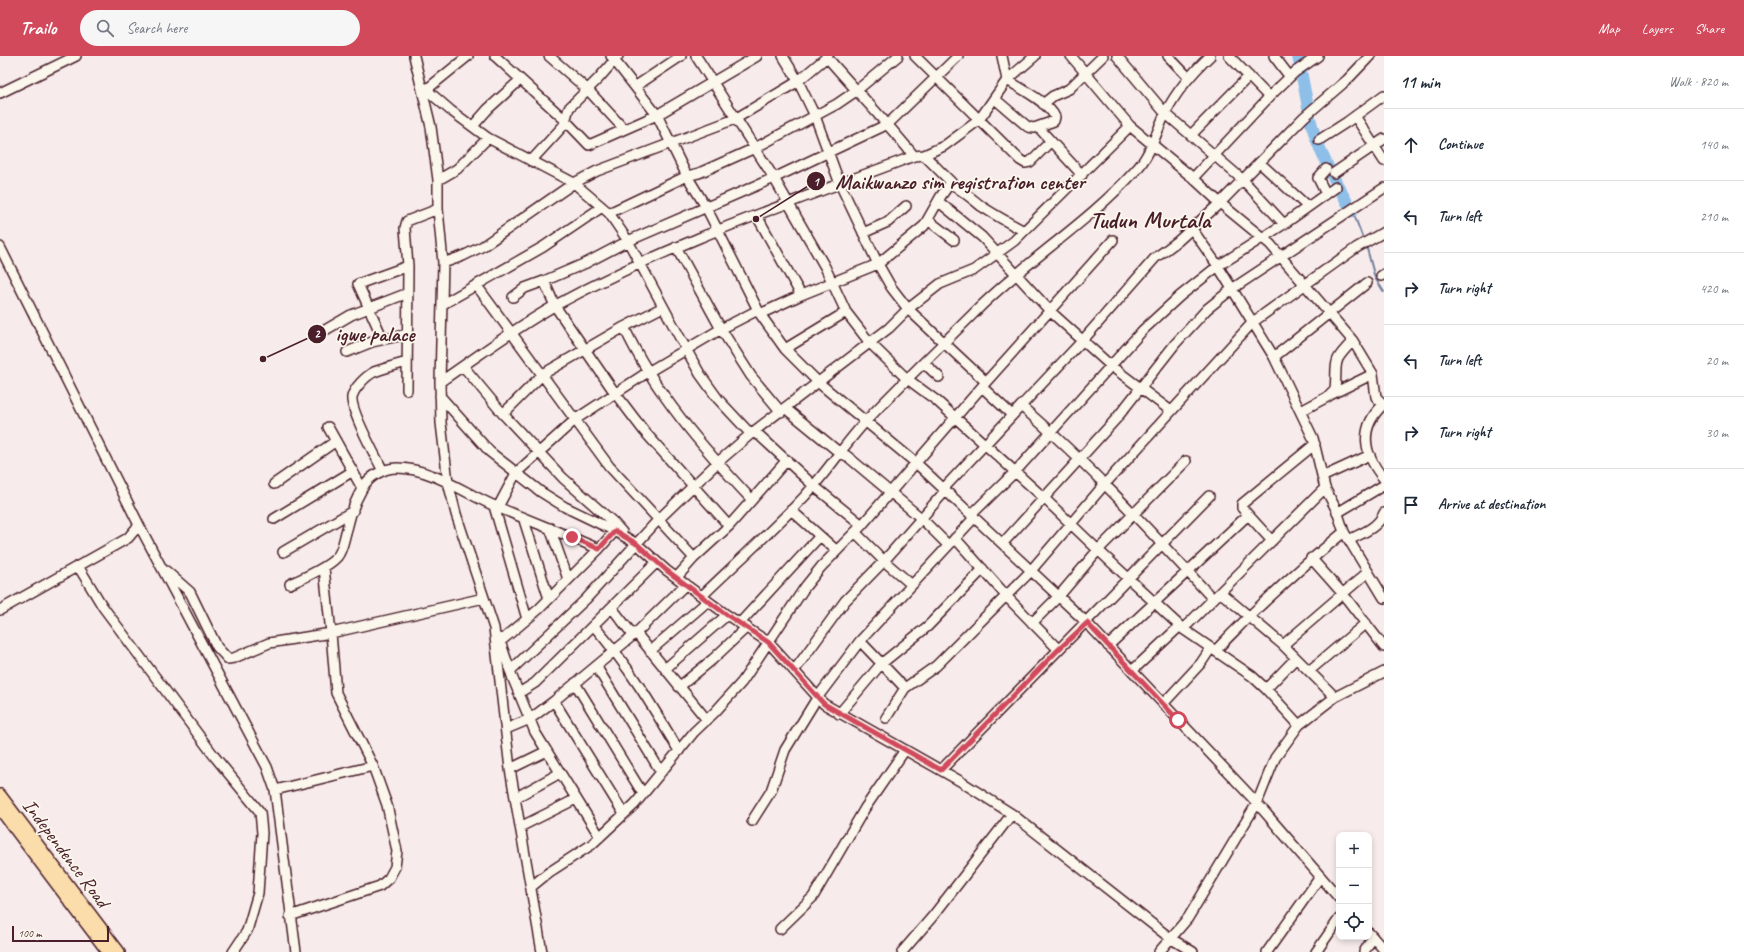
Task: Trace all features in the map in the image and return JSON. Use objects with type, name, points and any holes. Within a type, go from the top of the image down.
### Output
[{"type":"main road","name":"Independence Road","points":[[0,795],[119,952]]},
{"type":"main road","name":"Independence Road","points":[[0,809],[108,952]]},
{"type":"street","points":[[0,93],[76,56]]},
{"type":"street","points":[[414,56],[424,87],[435,150],[438,180],[438,209],[443,263],[440,396],[441,423],[448,482],[456,514],[494,628],[501,641],[510,671],[530,719],[560,773],[600,837]]},
{"type":"street","points":[[424,87],[468,56]]},
{"type":"street","points":[[495,56],[565,120],[589,145],[623,128],[657,115],[757,56]]},
{"type":"street","points":[[549,56],[588,90],[623,128]]},
{"type":"street","points":[[636,86],[681,56]]},
{"type":"street","points":[[696,56],[774,178],[825,267],[846,312],[870,343],[906,378],[956,418],[1072,523],[1098,550],[1181,628],[1214,649],[1266,689],[1299,725]]},
{"type":"street","points":[[783,56],[798,81],[815,116],[840,184],[878,264],[891,287],[908,309],[945,343],[1012,416]]},
{"type":"street","points":[[443,263],[483,246],[574,183],[597,171],[735,119],[798,81],[827,56],[856,91],[888,124],[914,156]]},
{"type":"street","points":[[443,304],[477,286],[606,210],[687,176],[699,173],[755,148],[815,116],[856,91],[898,56]]},
{"type":"street","points":[[915,56],[1005,146],[1025,163],[1030,162],[1051,141]]},
{"type":"street","points":[[513,297],[525,288],[586,264],[628,241],[774,178],[888,124],[958,56]]},
{"type":"street","points":[[995,99],[1028,127],[1038,127],[1054,121],[1055,117],[1053,113],[1043,104],[1007,80],[1002,56]]},
{"type":"street","points":[[440,382],[512,332],[555,306],[639,263],[717,230],[914,156],[924,155],[944,146],[979,120],[1007,80],[1035,56]]},
{"type":"street","points":[[1071,56],[1084,74],[1130,126],[1270,244],[1353,341],[1373,374],[1376,397],[1383,405],[1369,422],[1366,441],[1372,463],[1384,479]]},
{"type":"street","points":[[1043,104],[1053,96],[1068,89],[1103,56]]},
{"type":"street","points":[[1117,56],[1165,113],[1243,180],[1284,224]]},
{"type":"street","points":[[1168,56],[1188,77]]},
{"type":"street","points":[[650,651],[705,598],[814,486],[865,422],[906,378],[945,343],[979,308],[1095,211],[1135,171],[1146,158],[1165,113],[1188,77],[1210,56]]},
{"type":"street","points":[[1229,56],[1269,97]]},
{"type":"street","points":[[1274,56],[1295,73]]},
{"type":"street","points":[[1193,178],[1269,97],[1295,73],[1318,56]]},
{"type":"street","points":[[794,671],[844,601],[884,561],[985,444],[1083,340],[1155,258],[1192,229],[1220,203],[1304,117],[1347,80],[1369,56]]},
{"type":"street","points":[[531,161],[564,125],[569,108],[588,90],[614,57],[657,115],[672,142],[687,176],[706,207],[759,312],[785,349],[819,383],[916,463],[945,489],[972,517],[1003,543],[1087,623],[1257,803],[1336,895]]},
{"type":"street","points":[[1191,135],[1249,76]]},
{"type":"street","points":[[473,126],[488,109],[520,80]]},
{"type":"street","points":[[424,87],[450,110],[488,138],[574,183],[606,210],[628,241],[700,374],[718,399],[747,430],[754,432],[787,460],[814,486],[862,525]]},
{"type":"street","points":[[1319,140],[1384,95]]},
{"type":"street","points":[[1355,116],[1384,161]]},
{"type":"street","points":[[510,671],[586,599],[658,520],[717,463],[754,432],[889,328],[908,309],[940,284],[974,270],[997,255],[1082,175],[1130,126]]},
{"type":"street","points":[[1038,127],[1082,175]]},
{"type":"street","points":[[438,180],[457,169],[488,138]]},
{"type":"street","points":[[1326,194],[1318,178],[1384,139]]},
{"type":"street","points":[[924,155],[949,179],[951,184],[963,190],[980,205],[1000,218],[1024,231]]},
{"type":"street","points":[[1260,163],[1308,207]]},
{"type":"street","points":[[527,620],[496,506],[516,472],[576,419],[686,349],[721,329],[759,312],[832,284],[878,264],[924,226],[941,196],[951,184]]},
{"type":"street","points":[[752,821],[771,791],[785,750],[817,698],[860,641],[955,538],[972,517],[1052,432],[1143,330],[1174,301],[1218,266],[1284,224],[1336,187]]},
{"type":"street","points":[[1003,543],[1116,419],[1140,387],[1207,309],[1232,289],[1282,258],[1351,209],[1384,188]]},
{"type":"street","points":[[938,202],[977,234],[1051,312],[1111,366],[1171,411]]},
{"type":"street","points":[[863,233],[888,222],[906,206]]},
{"type":"street","points":[[407,390],[408,266],[405,228],[407,222],[438,209]]},
{"type":"street","points":[[757,216],[801,295]]},
{"type":"street","points":[[928,220],[954,240]]},
{"type":"street","points":[[1192,229],[1218,266],[1274,357],[1301,411],[1315,444],[1325,488],[1344,532],[1384,598]]},
{"type":"street","points":[[886,718],[905,688],[936,666],[1007,596],[1104,485],[1253,322],[1305,284],[1365,243],[1384,232]]},
{"type":"street","points":[[531,887],[600,837],[643,794],[694,732],[742,682],[805,587],[862,525],[1113,240]]},
{"type":"street","points":[[0,247],[139,525],[267,767],[275,790],[290,916],[296,952]]},
{"type":"street","points":[[676,247],[721,329],[751,376],[783,410],[840,453],[847,456],[921,518],[948,545]]},
{"type":"street","points":[[383,340],[358,287],[359,283],[408,266]]},
{"type":"street","points":[[544,281],[555,306],[615,393],[644,431],[729,526]]},
{"type":"street","points":[[1274,357],[1367,283]]},
{"type":"street","points":[[477,286],[576,419],[608,466],[694,558]]},
{"type":"street","points":[[315,336],[351,315],[408,293]]},
{"type":"street","points":[[503,414],[543,374],[624,327],[663,307]]},
{"type":"street","points":[[785,349],[846,312]]},
{"type":"street","points":[[624,327],[648,372],[688,428],[717,463],[752,500]]},
{"type":"street","points":[[347,352],[383,340],[408,334]]},
{"type":"street","points":[[1329,396],[1335,390],[1336,364],[1338,357],[1353,341]]},
{"type":"street","points":[[383,471],[352,409],[352,397],[359,386],[373,373],[407,362]]},
{"type":"street","points":[[924,363],[939,377]]},
{"type":"street","points":[[463,366],[503,414],[563,478],[613,522],[627,538]]},
{"type":"street","points":[[1301,411],[1373,374]]},
{"type":"street","points":[[440,396],[490,452],[541,492],[565,507],[615,531],[637,544],[727,615],[768,642],[817,698],[839,714],[941,770],[1012,814],[1170,938],[1193,952]]},
{"type":"street","points":[[1021,406],[1052,432],[1079,459],[1212,599]]},
{"type":"street","points":[[328,427],[362,488]]},
{"type":"street","points":[[274,484],[336,441]]},
{"type":"street","points":[[1272,541],[1248,516],[1242,508],[1242,504],[1315,444]]},
{"type":"street","points":[[1322,478],[1370,455]]},
{"type":"street","points":[[677,577],[694,558],[729,526],[787,460]]},
{"type":"street","points":[[1032,623],[1059,596],[1098,550],[1186,461]]},
{"type":"street","points":[[290,584],[324,568],[337,558],[362,488],[371,478],[383,471],[395,468],[410,469],[448,482],[496,506],[599,549]]},
{"type":"street","points":[[274,520],[353,470]]},
{"type":"street","points":[[1337,513],[1384,485]]},
{"type":"street","points":[[1132,671],[1220,592],[1325,488]]},
{"type":"street","points":[[941,770],[1058,650],[1087,623],[1160,544],[1209,496]]},
{"type":"street","points":[[791,510],[837,551]]},
{"type":"street","points":[[283,552],[353,511]]},
{"type":"street","points":[[1349,540],[1376,526],[1381,522],[1384,513]]},
{"type":"street","points":[[1108,646],[1248,516]]},
{"type":"street","points":[[523,517],[549,599]]},
{"type":"street","points":[[0,610],[128,538],[139,525]]},
{"type":"street","points":[[550,528],[568,579]]},
{"type":"street","points":[[501,641],[527,620],[549,599],[615,531]]},
{"type":"street","points":[[855,532],[884,561],[912,585]]},
{"type":"street","points":[[1163,704],[1214,649],[1311,558],[1344,532]]},
{"type":"street","points":[[679,687],[713,660],[820,536]]},
{"type":"street","points":[[955,538],[1058,650]]},
{"type":"street","points":[[1311,558],[1343,594],[1384,647]]},
{"type":"street","points":[[519,693],[535,683],[658,562]]},
{"type":"street","points":[[78,566],[103,607],[215,757],[260,812],[262,833],[258,893],[247,931],[233,952]]},
{"type":"street","points":[[290,916],[380,886],[389,878],[395,867],[397,851],[387,805],[373,766],[336,693],[324,568]]},
{"type":"street","points":[[163,569],[178,580],[190,592],[217,647],[228,659],[234,658],[269,643],[331,633],[484,598]]},
{"type":"street","points":[[839,714],[881,664],[928,626],[983,569]]},
{"type":"street","points":[[1283,645],[1368,572]]},
{"type":"street","points":[[506,729],[530,719],[554,701],[634,634],[686,584]]},
{"type":"street","points":[[1220,592],[1283,645],[1335,697]]},
{"type":"street","points":[[612,608],[707,720]]},
{"type":"street","points":[[665,669],[727,615]]},
{"type":"street","points":[[1309,671],[1366,623]]},
{"type":"street","points":[[594,626],[615,650],[643,689],[679,751]]},
{"type":"street","points":[[494,628],[510,769],[542,952]]},
{"type":"street","points":[[860,641],[905,688]]},
{"type":"street","points":[[1266,689],[1296,658]]},
{"type":"street","points":[[596,666],[661,772]]},
{"type":"street","points":[[1159,952],[1188,918],[1257,803],[1275,758],[1299,725],[1335,697],[1384,673]]},
{"type":"street","points":[[575,683],[643,794]]},
{"type":"street","points":[[554,701],[624,814]]},
{"type":"street","points":[[780,928],[813,897],[865,808],[905,750]]},
{"type":"street","points":[[510,769],[547,751]]},
{"type":"street","points":[[275,790],[373,766]]},
{"type":"street","points":[[515,798],[560,773]]},
{"type":"street","points":[[520,827],[576,799]]},
{"type":"street","points":[[905,951],[1012,814]]},
{"type":"street","points":[[1267,952],[1320,878]]},
{"type":"street","points":[[1316,952],[1336,923]]},
{"type":"street","points":[[1372,936],[1384,950]]},
{"type":"street","points":[[1364,952],[1369,940]]},
{"type":"waterway","points":[[1298,56],[1308,107]]},
{"type":"waterway","points":[[1310,118],[1313,131],[1322,154],[1352,211]]},
{"type":"waterway","points":[[1353,212],[1364,241]]},
{"type":"waterway","points":[[1366,245],[1375,278],[1384,292]]},
{"type":"place","name":"Maikwanzo sim registration center","points":[[756,219]]},
{"type":"place","name":"igwe palace","points":[[263,359]]},
{"type":"district","name":"Tudun Murtala","points":[[1150,220]]},
{"type":"route","points":[[572,537],[599,549],[615,531],[637,544],[666,570],[727,615],[768,642],[824,704],[839,714],[941,770],[1058,650],[1087,623],[1178,720]]}]
